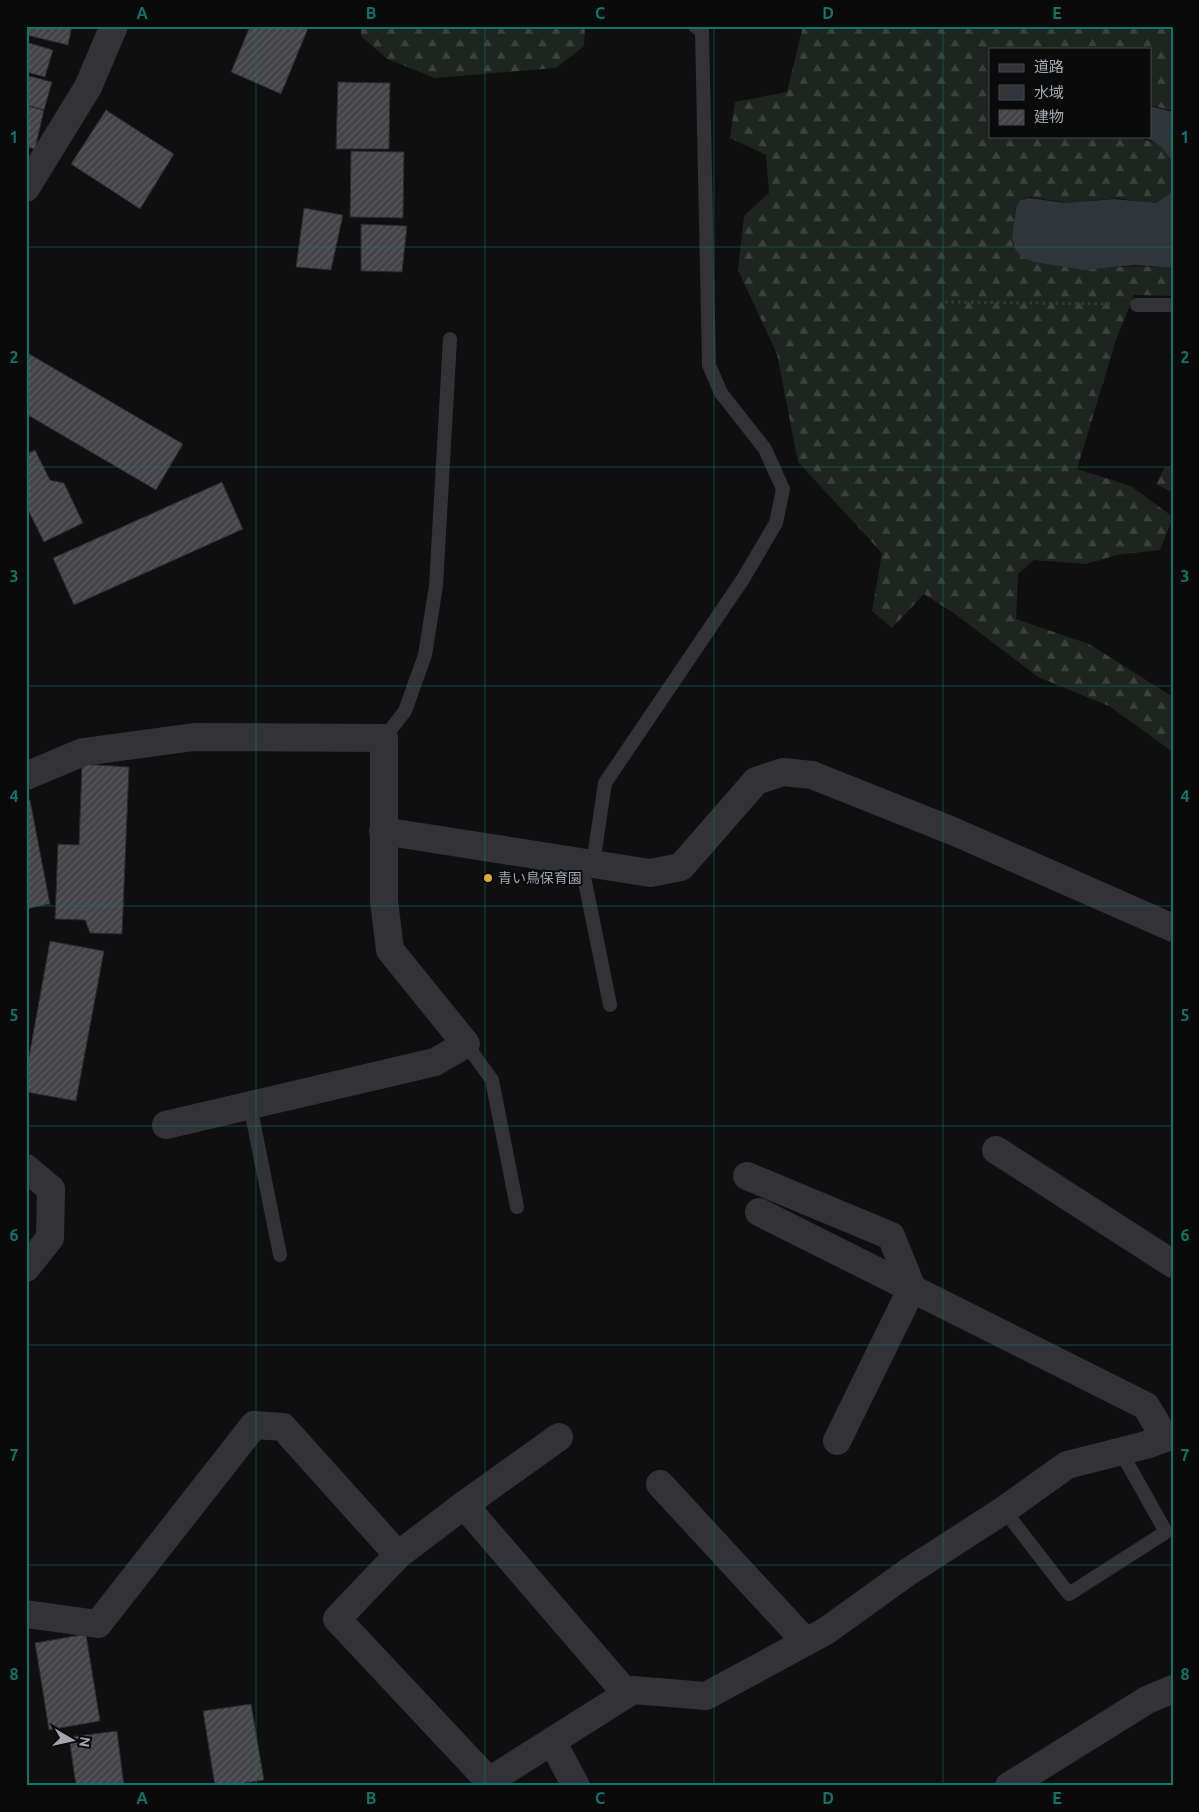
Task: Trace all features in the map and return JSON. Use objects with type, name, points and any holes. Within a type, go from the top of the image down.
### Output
[{"type":"street","points":[[26,188],[88,87],[114,26]]},
{"type":"street","points":[[26,776],[83,752],[194,737],[384,738],[384,900],[390,950],[466,1044],[435,1062],[166,1125]]},
{"type":"street","points":[[383,831],[650,873],[681,867],[756,781],[783,772],[812,776],[946,829],[1173,928]]},
{"type":"street","points":[[996,1150],[1173,1264]]},
{"type":"street","points":[[26,1168],[51,1189],[50,1238],[26,1268]]},
{"type":"street","points":[[748,1176],[891,1236],[912,1288],[837,1441]]},
{"type":"street","points":[[558,1437],[398,1555],[337,1619],[489,1781],[633,1690],[706,1696],[826,1631],[908,1572],[1004,1510],[1067,1465],[1146,1446],[1169,1436],[1146,1406],[760,1212]]},
{"type":"street","points":[[26,1614],[98,1624],[254,1425],[283,1427],[398,1555]]},
{"type":"street","points":[[660,1484],[806,1642]]},
{"type":"street","points":[[464,1505],[626,1694]]},
{"type":"street","points":[[1009,1786],[1037,1778],[1148,1700],[1173,1689]]},
{"type":"street","points":[[552,1741],[576,1786]]},
{"type":"lane","points":[[610,1005],[587,863],[605,783],[743,579],[776,523],[782,489],[765,449],[721,393],[709,366],[702,31],[694,26]]},
{"type":"lane","points":[[1137,305],[1173,305]]},
{"type":"lane","points":[[384,738],[405,711],[425,655],[436,586],[450,339]]},
{"type":"lane","points":[[466,1044],[492,1080],[517,1207]]},
{"type":"lane","points":[[250,1105],[280,1255]]},
{"type":"lane","points":[[1004,1510],[1069,1594],[1166,1532],[1121,1452]]},
{"type":"path","points":[[945,302],[1137,305]]},
{"type":"green space","points":[[361,26],[585,26],[584,46],[556,68],[435,78],[387,59],[361,36]]},
{"type":"green space","points":[[803,26],[1173,26],[1173,111],[1152,106],[1152,48],[989,48],[989,138],[1140,138],[1159,144],[1171,156],[1173,161],[1173,186],[1171,192],[1164,199],[1153,204],[1118,198],[1068,203],[1031,197],[1021,199],[1015,208],[1013,245],[1020,254],[1032,262],[1087,269],[1137,266],[1173,268],[1173,296],[1134,295],[1116,340],[1077,469],[1131,486],[1173,517],[1160,550],[1117,555],[1086,564],[1034,560],[1018,574],[1016,619],[1089,644],[1173,697],[1173,752],[1109,706],[1038,677],[955,614],[924,594],[892,628],[872,611],[882,553],[798,462],[777,354],[738,270],[744,216],[769,193],[766,155],[730,138],[735,102],[787,92]]},
{"type":"green space","points":[[1165,467],[1173,468],[1173,493],[1156,484]]},
{"type":"water","points":[[1152,107],[1173,112],[1173,163],[1160,146],[1146,138],[1152,138]]},
{"type":"water","points":[[1173,189],[1173,268],[1135,265],[1085,270],[1033,262],[1022,257],[1015,249],[1012,237],[1016,207],[1020,200],[1029,198],[1066,203],[1114,199],[1156,203]]},
{"type":"building","points":[[26,26],[72,26],[68,45],[26,35]]},
{"type":"building","points":[[250,26],[309,26],[281,94],[231,72]]},
{"type":"building","points":[[26,42],[53,50],[45,77],[26,72]]},
{"type":"building","points":[[26,75],[52,82],[44,110],[26,105]]},
{"type":"building","points":[[338,82],[390,83],[389,149],[336,149]]},
{"type":"building","points":[[26,105],[44,110],[35,149],[26,147]]},
{"type":"building","points":[[106,110],[174,154],[140,209],[71,164]]},
{"type":"building","points":[[351,151],[404,152],[403,218],[350,217]]},
{"type":"building","points":[[304,208],[343,215],[331,270],[296,267]]},
{"type":"building","points":[[361,224],[407,226],[402,272],[361,271]]},
{"type":"building","points":[[26,352],[183,444],[156,490],[26,414]]},
{"type":"building","points":[[35,450],[50,480],[64,483],[83,523],[44,542],[26,506],[26,454]]},
{"type":"building","points":[[222,482],[243,529],[74,605],[53,558]]},
{"type":"building","points":[[82,764],[129,767],[122,934],[90,933],[85,920],[55,919],[58,844],[79,845]]},
{"type":"building","points":[[26,800],[30,800],[50,904],[26,909]]},
{"type":"building","points":[[50,941],[104,951],[76,1101],[26,1092],[26,1073]]},
{"type":"building","points":[[86,1634],[100,1721],[49,1730],[35,1643]]},
{"type":"building","points":[[251,1704],[264,1780],[215,1786],[203,1711]]},
{"type":"building","points":[[117,1731],[124,1786],[76,1786],[69,1737]]},
{"type":"place","name":"青い鳥保育園","points":[[488,878]]}]
